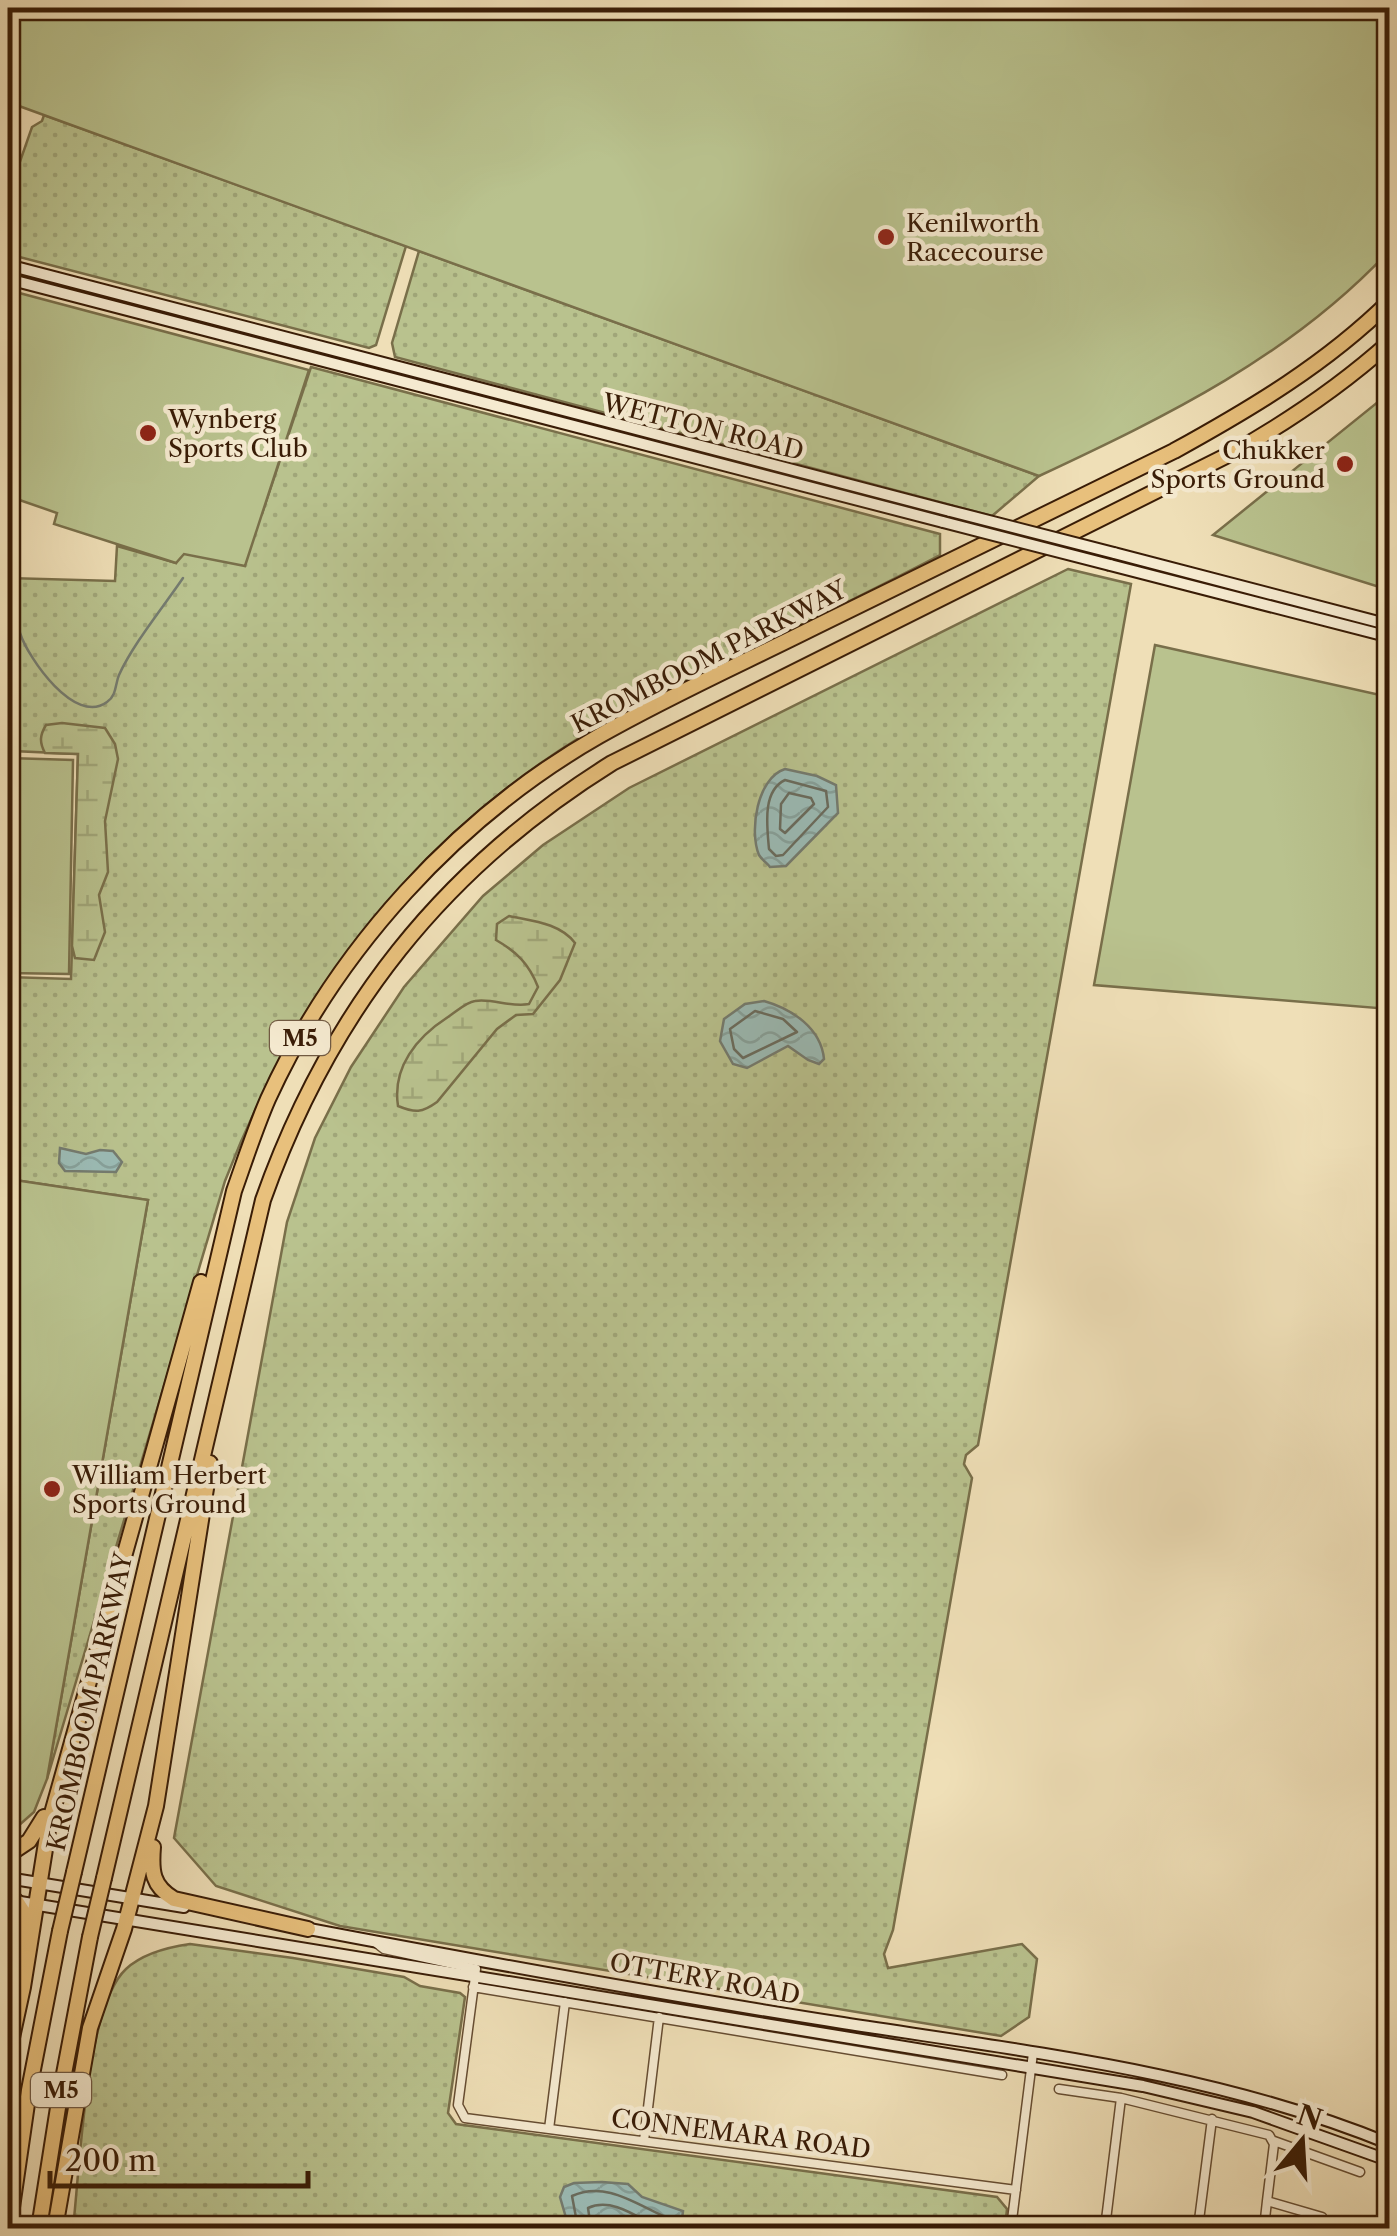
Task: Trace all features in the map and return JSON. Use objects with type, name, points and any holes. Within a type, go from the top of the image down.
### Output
[{"type":"highway","name":"KROMBOOM PARKWAY","points":[[8,2228],[29,2090],[60,1931],[222,1234],[268,1100],[326,996],[396,904],[442,856],[502,803],[567,756],[644,711],[1174,451],[1268,399],[1340,345],[1390,300]]},
{"type":"highway","name":"KROMBOOM PARKWAY","points":[[40,2228],[90,1937],[262,1200],[278,1155],[316,1074],[361,998],[450,889],[553,801],[612,763],[1234,452],[1281,426],[1390,342]]},
{"type":"highway","points":[[8,2056],[59,1784],[206,1262],[222,1234]]},
{"type":"highway","points":[[228,1344],[156,1806],[151,1868],[163,1892],[174,1899],[308,1929]]},
{"type":"highway","points":[[8,1855],[34,1836],[59,1784]]},
{"type":"highway","points":[[54,2228],[90,2028],[126,1919],[156,1806]]},
{"type":"highway","points":[[8,2029],[23,1912],[11,1905]]},
{"type":"main road","name":"WETTON ROAD","points":[[8,265],[950,511],[1390,637]]},
{"type":"main road","name":"WETTON ROAD","points":[[8,279],[943,522],[1390,625]]},
{"type":"main road","name":"OTTERY ROAD","points":[[8,1878],[668,1994],[1181,2078],[1289,2108],[1390,2144]]},
{"type":"main road","name":"OTTERY ROAD","points":[[11,1905],[37,1905],[126,1919],[474,1981],[1143,2086],[1225,2104],[1390,2161]]},
{"type":"street","points":[[8,1940],[11,1905]]},
{"type":"street","points":[[375,1942],[384,1949],[473,1966],[474,1981],[486,1990],[1002,2075]]},
{"type":"street","name":"CONNEMARA ROAD","points":[[474,1981],[458,2104],[462,2115],[470,2119],[1016,2190]]},
{"type":"street","points":[[549,2129],[565,2002]]},
{"type":"street","points":[[644,2141],[659,2018]]},
{"type":"street","points":[[1011,2228],[1033,2053]]},
{"type":"street","points":[[1058,2089],[1122,2098],[1268,2134],[1274,2141],[1360,2172]]},
{"type":"street","points":[[1105,2228],[1122,2098]]},
{"type":"street","points":[[1198,2228],[1212,2119]]},
{"type":"street","points":[[1264,2228],[1274,2141]]},
{"type":"street","points":[[1267,2201],[1322,2217]]},
{"type":"green space","name":"Kenilworth Racecourse","points":[[8,8],[1389,8],[1389,251],[1311,322],[1269,353],[1180,406],[1039,476],[8,102]]},
{"type":"green space","points":[[44,115],[406,246],[376,345],[369,348],[8,254],[8,196],[32,127]]},
{"type":"green space","points":[[419,251],[1039,476],[992,516],[395,357],[392,343]]},
{"type":"green space","name":"Wynberg Sports Club","points":[[8,290],[309,370],[245,566],[184,554],[176,563],[54,524],[57,513],[8,496]]},
{"type":"green space","points":[[311,367],[940,534],[940,555],[582,736],[520,778],[464,824],[412,874],[366,928],[287,1047],[225,1181],[47,1779],[148,1200],[8,1179],[8,977],[71,979],[78,754],[13,751],[17,648],[8,578],[115,581],[117,546],[176,563],[199,496],[262,514]]},
{"type":"green space","name":"Chukker Sports Ground","points":[[1389,393],[1389,590],[1213,535]]},
{"type":"green space","points":[[1068,569],[1131,584],[978,1445],[966,1455],[964,1464],[972,1478],[893,1930],[884,1954],[888,1968],[1022,1944],[1037,1959],[1029,2017],[1001,2036],[340,1926],[216,1886],[174,1838],[287,1222],[315,1138],[351,1067],[404,987],[483,896],[543,845],[629,788]]},
{"type":"green space","points":[[1155,645],[1389,697],[1389,1009],[1094,985]]},
{"type":"green space","points":[[46,725],[105,728],[115,744],[118,759],[105,821],[108,872],[99,895],[105,932],[94,960],[75,958],[72,946],[78,754],[45,753],[41,742]]},
{"type":"green space","points":[[8,758],[73,760],[69,974],[8,973]]},
{"type":"green space","points":[[509,916],[554,927],[575,943],[560,980],[533,1014],[516,1015],[497,1029],[437,1102],[418,1111],[398,1106],[403,1066],[417,1044],[437,1025],[472,1002],[529,1004],[538,987],[531,972],[522,959],[496,940],[497,924]]},
{"type":"green space","name":"William Herbert Sports Ground","points":[[8,1179],[148,1200],[47,1779],[34,1812],[8,1835]]},
{"type":"green space","points":[[190,1944],[404,1977],[420,1986],[460,1993],[465,1997],[448,2113],[456,2124],[997,2197],[1007,2209],[1005,2228],[73,2228],[93,2052],[112,1989],[126,1969],[140,1959]]},
{"type":"water","points":[[785,769],[836,785],[838,813],[786,866],[770,867],[759,855],[755,820],[768,783]]},
{"type":"water","points":[[764,1001],[785,1009],[811,1029],[822,1048],[824,1059],[819,1064],[788,1046],[747,1068],[733,1064],[720,1041],[724,1019],[745,1004]]},
{"type":"water","points":[[60,1148],[86,1154],[113,1151],[122,1162],[116,1172],[65,1171],[59,1163]]},
{"type":"water","points":[[602,2182],[628,2184],[642,2197],[683,2211],[681,2228],[569,2228],[560,2197],[564,2187]]},
{"type":"waterway","points":[[19,587],[19,627],[32,658],[54,686],[81,705],[94,707],[113,696],[132,651],[183,578]]},
{"type":"place","name":"Kenilworth Racecourse","points":[[886,237]]},
{"type":"place","name":"Wynberg Sports Club","points":[[148,433]]},
{"type":"place","name":"Chukker Sports Ground","points":[[1345,464]]},
{"type":"place","name":"William Herbert Sports Ground","points":[[52,1489]]}]
